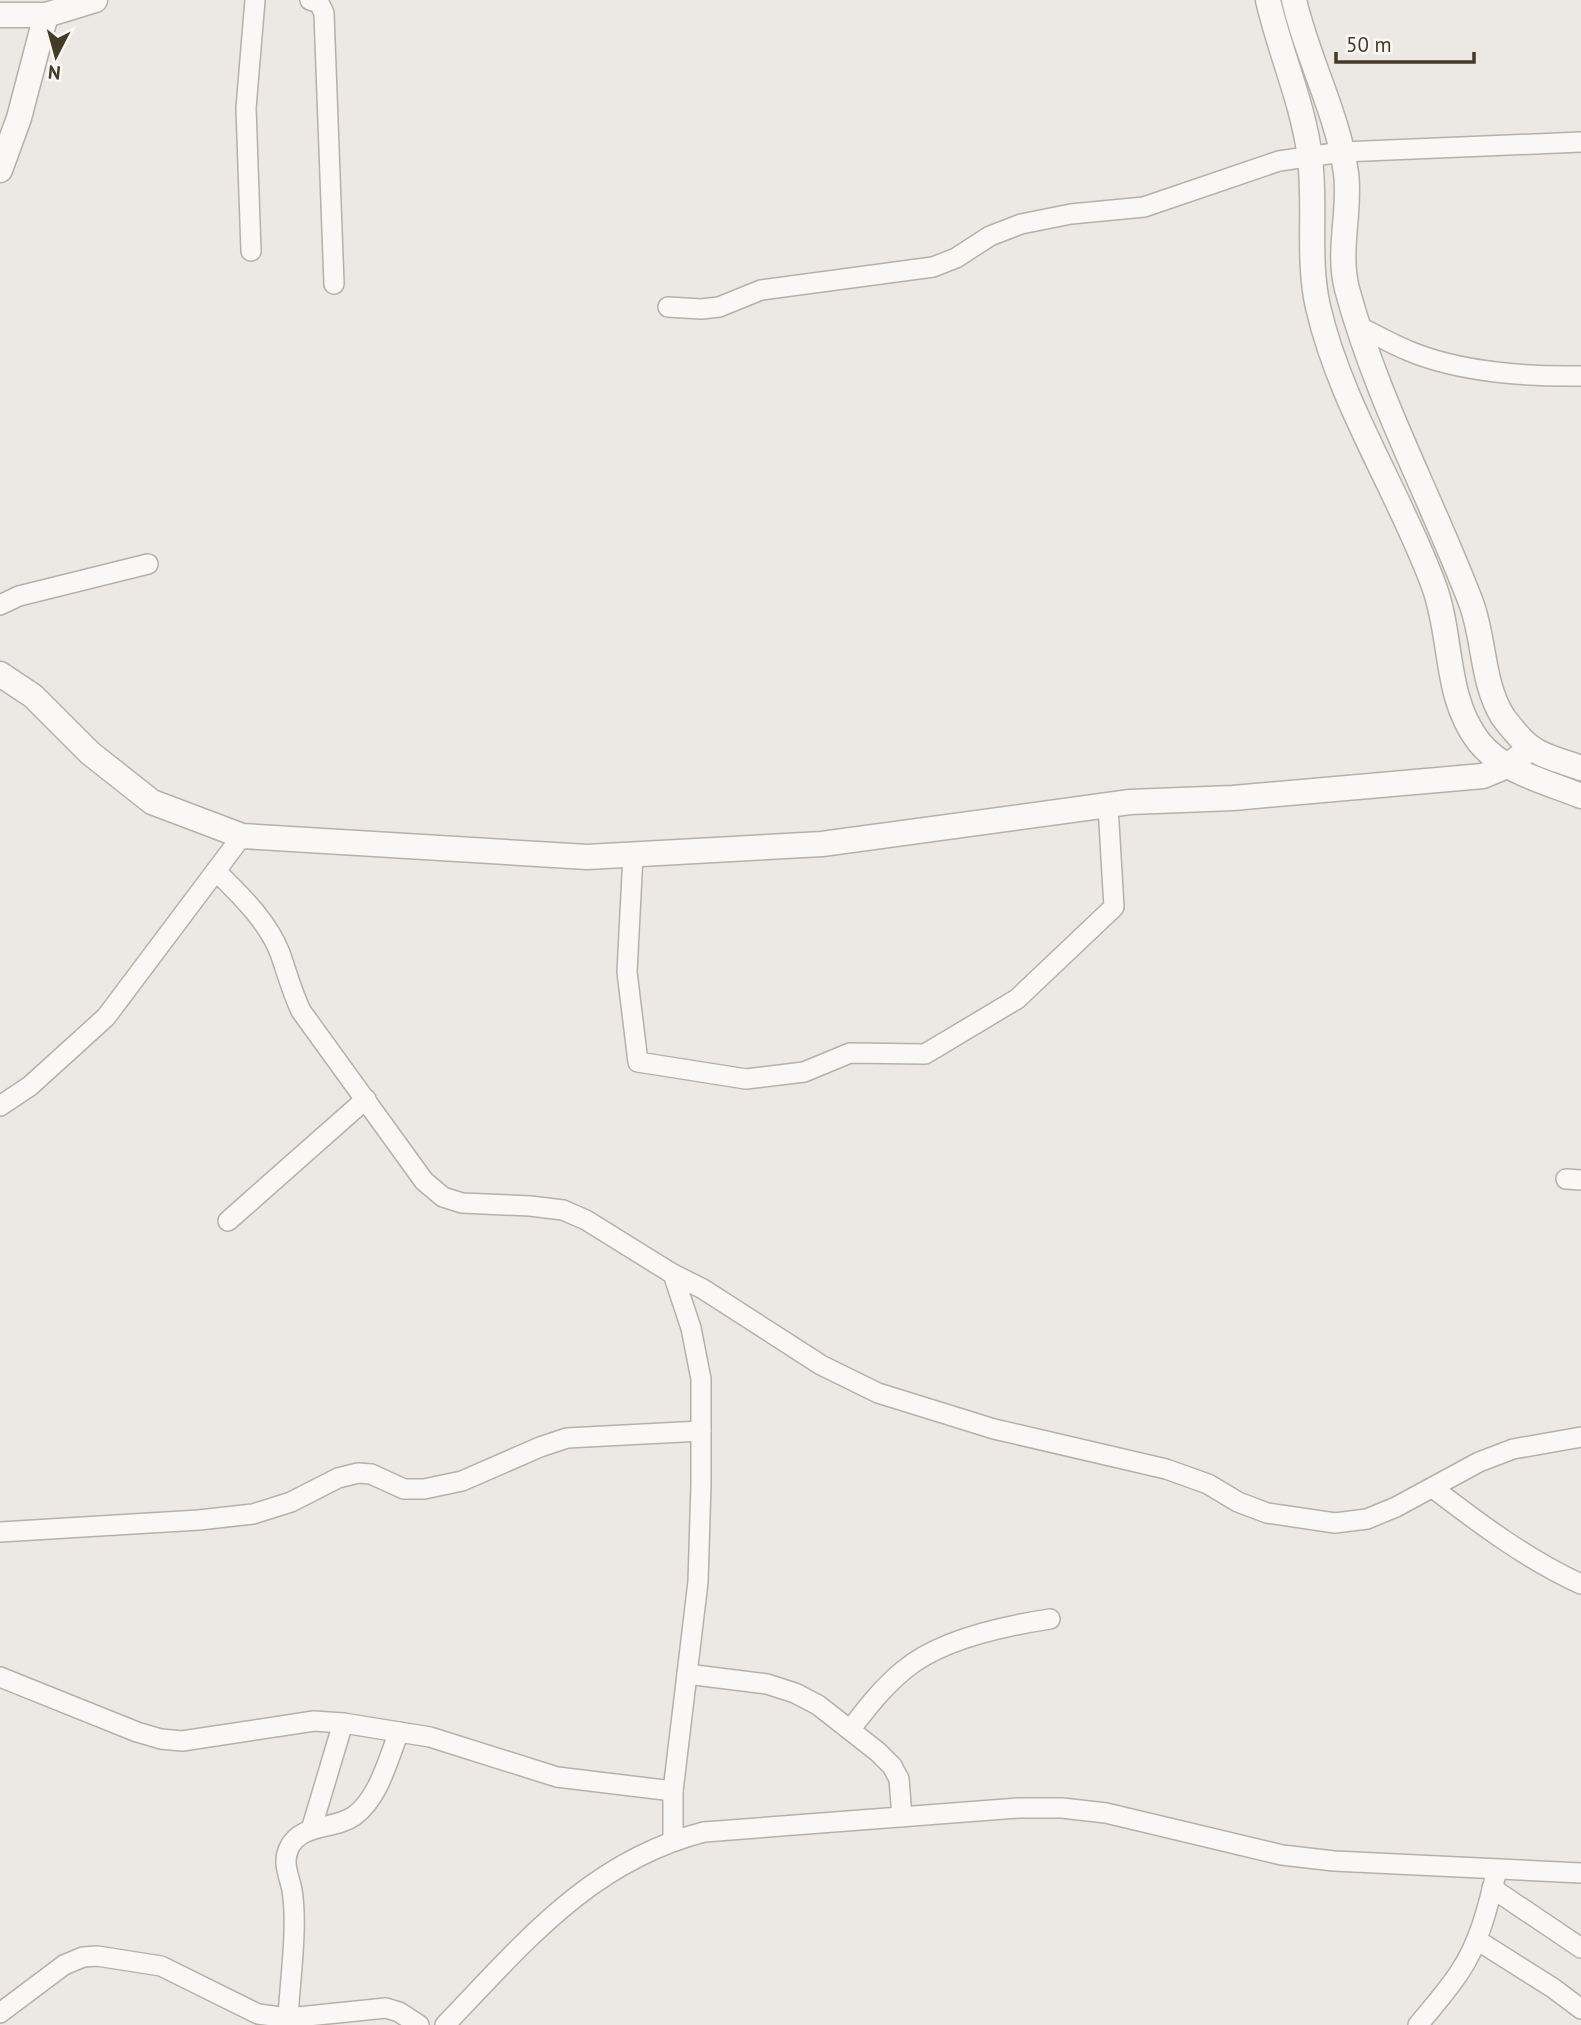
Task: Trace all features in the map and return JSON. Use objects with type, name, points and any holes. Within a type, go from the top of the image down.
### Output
[{"type":"street","points":[[0,15],[46,15],[95,0]]},
{"type":"street","points":[[251,251],[246,108],[255,0]]},
{"type":"street","points":[[310,0],[319,3],[324,13],[334,284]]},
{"type":"street","points":[[1268,0],[1298,103],[1310,157],[1314,211],[1311,262],[1317,306],[1332,356],[1355,414],[1435,587],[1445,627],[1454,689],[1465,722],[1482,745],[1507,766],[1581,796]]},
{"type":"street","points":[[1294,0],[1299,24],[1342,152],[1347,176],[1343,246],[1346,286],[1383,393],[1443,529],[1473,607],[1489,683],[1503,716],[1531,748],[1581,768]]},
{"type":"street","points":[[0,170],[19,118],[46,15]]},
{"type":"street","points":[[667,307],[719,307],[761,290],[933,267],[956,258],[990,236],[1021,224],[1071,214],[1144,207],[1279,161],[1342,152],[1581,142]]},
{"type":"street","points":[[1360,327],[1410,352],[1454,366],[1581,376]]},
{"type":"street","points":[[0,605],[19,596],[148,564]]},
{"type":"street","points":[[0,674],[33,696],[89,753],[152,802],[242,836],[587,858],[822,844],[1130,802],[1233,798],[1483,776],[1507,766],[1531,748]]},
{"type":"street","points":[[633,855],[627,972],[638,1062],[746,1079],[804,1072],[850,1053],[925,1054],[1017,999],[1114,907],[1108,806]]},
{"type":"street","points":[[0,1106],[30,1086],[106,1017],[242,836]]},
{"type":"street","points":[[216,871],[244,899],[266,927],[280,952],[301,1011],[424,1181],[443,1197],[462,1203],[563,1210],[586,1220],[673,1274],[703,1289],[821,1365],[878,1393],[994,1429],[1166,1469],[1208,1484],[1238,1502],[1267,1513],[1335,1523],[1356,1521],[1396,1507],[1479,1462],[1513,1449],[1581,1437]]},
{"type":"street","points":[[228,1221],[366,1099]]},
{"type":"street","points":[[673,1274],[691,1328],[701,1379],[698,1582],[673,1791],[673,1840]]},
{"type":"street","points":[[0,1532],[199,1521],[253,1514],[291,1502],[338,1478],[358,1473],[371,1474],[404,1489],[424,1489],[462,1481],[567,1438],[701,1431]]},
{"type":"street","points":[[1433,1488],[1481,1525],[1558,1574],[1581,1584]]},
{"type":"street","points":[[850,1730],[873,1700],[896,1677],[929,1653],[1019,1623],[1049,1619]]},
{"type":"street","points":[[687,1674],[767,1684],[795,1693],[818,1705],[892,1766],[900,1779],[902,1817]]},
{"type":"street","points":[[0,1677],[161,1739],[182,1741],[314,1721],[343,1723],[430,1737],[557,1777],[673,1791]]},
{"type":"street","points":[[311,1830],[343,1723]]},
{"type":"street","points":[[288,2018],[293,1909],[285,1860],[289,1847],[298,1837],[311,1830],[341,1823],[355,1815],[366,1804],[378,1783],[399,1732]]},
{"type":"street","points":[[445,2025],[546,1920],[596,1880],[673,1840],[704,1832],[1020,1808],[1062,1808],[1116,1815],[1282,1855],[1494,1879],[1581,1872]]},
{"type":"street","points":[[1418,2025],[1460,1973],[1477,1940],[1494,1879]]},
{"type":"street","points":[[1494,1879],[1581,1948]]},
{"type":"street","points":[[1477,1940],[1581,2009]]},
{"type":"street","points":[[7,2017],[64,1965],[83,1957],[97,1956],[161,1965],[258,2014],[288,2018],[386,2008],[399,2012],[419,2025]]}]
